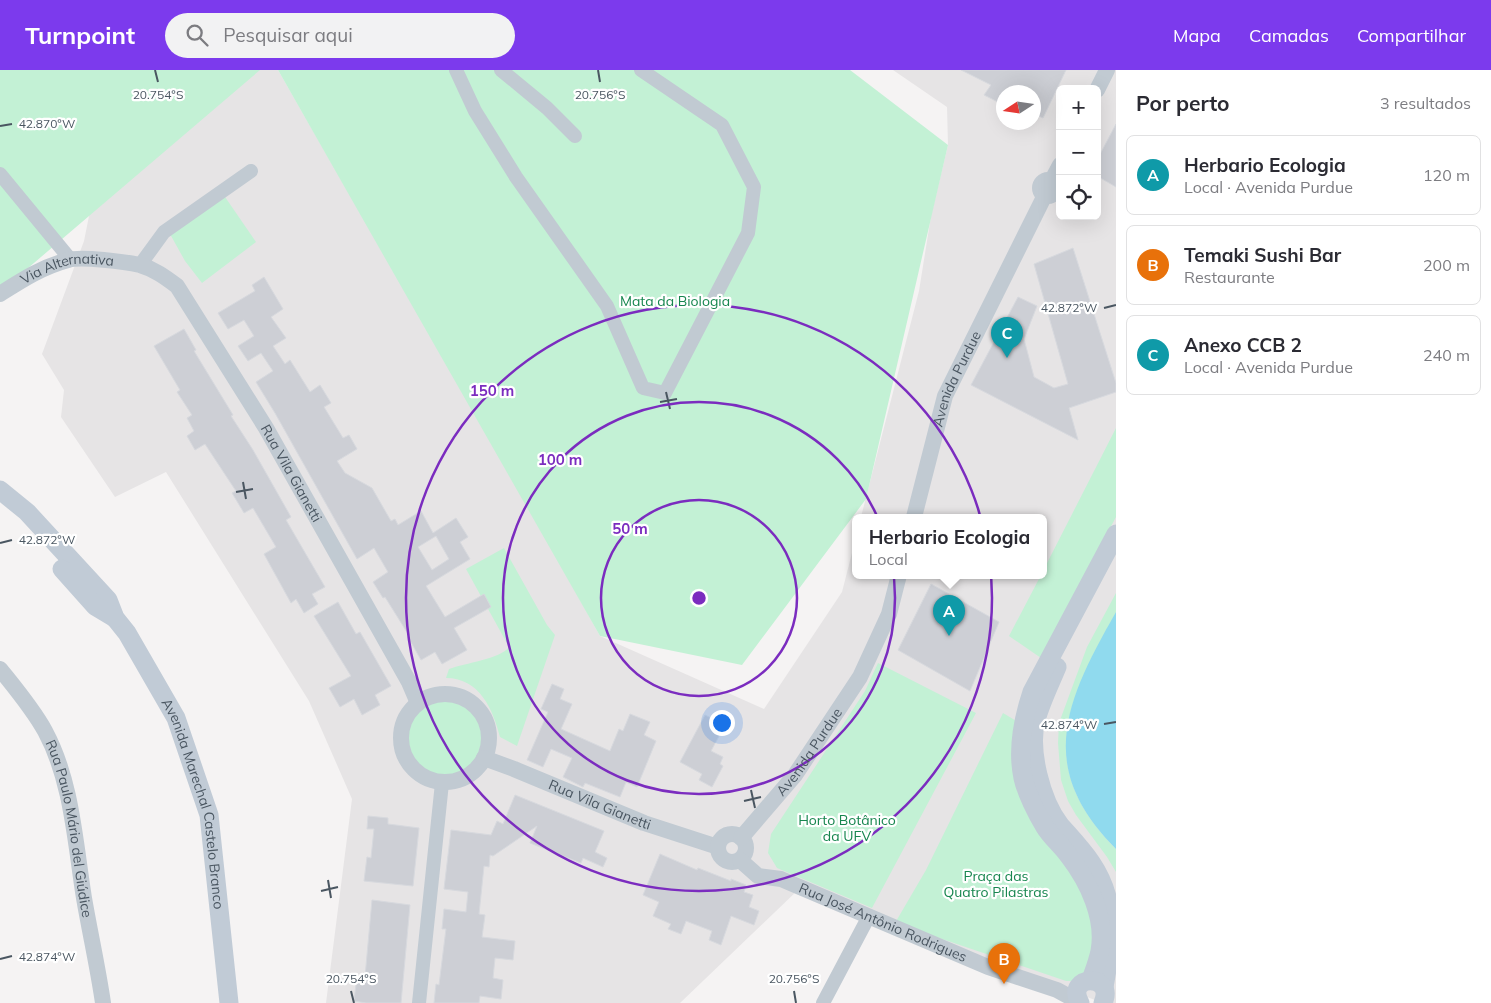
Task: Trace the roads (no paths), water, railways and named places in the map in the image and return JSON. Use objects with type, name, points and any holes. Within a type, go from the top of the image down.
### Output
[{"type":"main road","name":"Avenida Marechal Castelo Branco","points":[[0,490],[27,512],[108,600],[115,618],[127,633],[176,718],[209,815],[229,1003]]},
{"type":"main road","name":"Avenida Marechal Castelo Branco","points":[[0,506],[31,533],[95,606],[115,618]]},
{"type":"main road","points":[[1095,995],[1100,952],[1100,930],[1096,905],[1070,856],[1045,828],[1023,778],[1021,746],[1024,717],[1032,692],[1116,534]]},
{"type":"main road","points":[[1095,995],[1111,948],[1112,918],[1107,896],[1094,864],[1059,823],[1046,800],[1038,773],[1034,747],[1036,721],[1059,664],[1116,560]]},
{"type":"street","points":[[456,70],[475,111],[516,177],[607,306],[643,388],[665,393],[748,233],[754,187],[722,125],[641,70]]},
{"type":"street","points":[[501,70],[547,108],[575,136]]},
{"type":"street","points":[[1100,85],[1107,70]]},
{"type":"street","points":[[140,265],[164,232],[251,171]]},
{"type":"street","name":"Avenida Purdue","points":[[915,514],[945,396],[1056,172]]},
{"type":"street","points":[[0,174],[70,259]]},
{"type":"street","name":"Via Alternativa","points":[[0,294],[30,274],[70,259],[90,259],[140,265]]},
{"type":"street","name":"Rua Vila Gianetti","points":[[140,265],[160,274],[180,291],[266,428],[409,682],[418,702]]},
{"type":"street","name":"Avenida Purdue","points":[[741,838],[795,775],[860,677],[889,614],[898,579]]},
{"type":"street","name":"Rua Paulo Mário del Giúdice","points":[[0,669],[20,693],[45,731],[56,755],[63,778],[77,848],[103,1003]]},
{"type":"street","points":[[444,693],[458,696],[471,702],[481,712],[487,725],[489,739],[484,758],[474,772],[454,782],[429,780],[408,763],[402,751],[400,738],[402,724],[418,702],[430,696],[444,693]]},
{"type":"street","name":"Rua Vila Gianetti","points":[[484,758],[644,823],[718,847]]},
{"type":"street","points":[[419,1003],[442,782]]},
{"type":"street","points":[[733,834],[741,838],[744,841],[745,853],[740,860],[727,862],[720,856],[718,847],[722,839],[733,834]]},
{"type":"street","name":"Rua José Antônio Rodrigues","points":[[740,860],[758,876],[781,879],[988,966],[1057,990],[1095,995]]},
{"type":"street","points":[[823,1003],[870,916]]},
{"type":"water","points":[[1116,612],[1116,849],[1090,819],[1074,790],[1067,761],[1066,733],[1072,704],[1083,675]]},
{"type":"place","name":"Anexo CCB 2","points":[[1007,358]]},
{"type":"place","name":"Herbario Ecologia","points":[[949,636]]},
{"type":"place","name":"Temaki Sushi Bar","points":[[1004,984]]},
{"type":"park label","name":"Mata da Biologia","points":[[675,301]]},
{"type":"park label","name":"Horto Botânico da UFV","points":[[847,828]]},
{"type":"park label","name":"Praça das Quatro Pilastras","points":[[996,884]]}]
